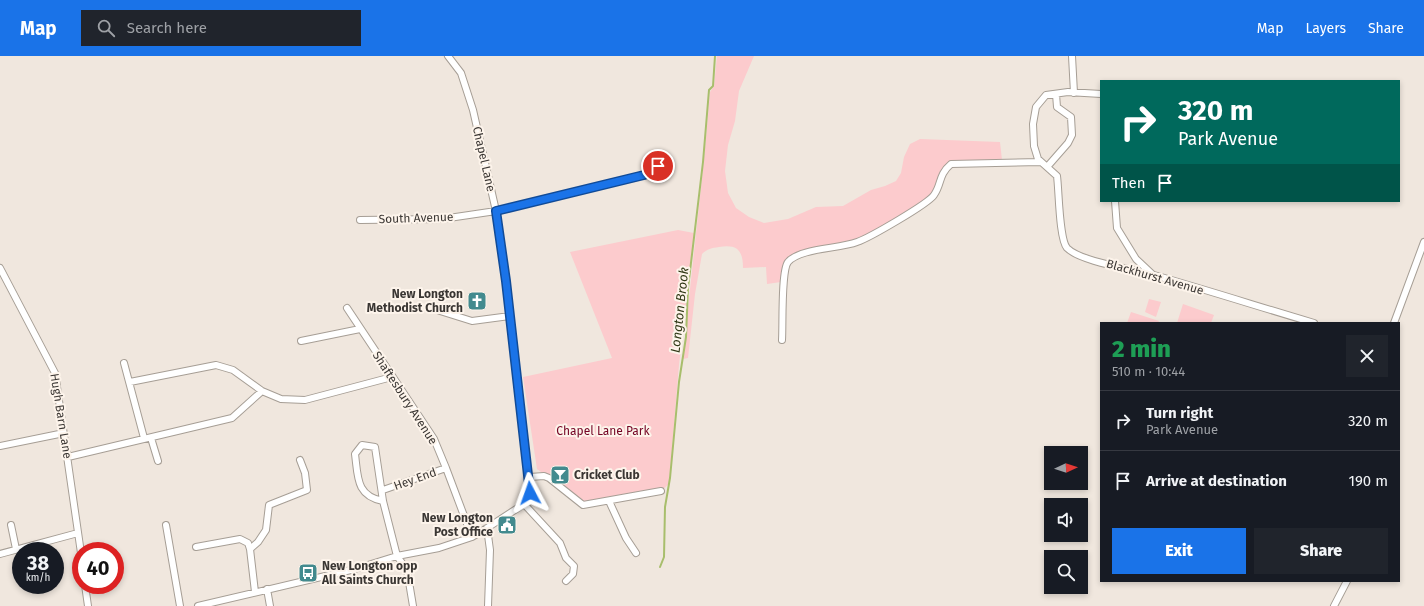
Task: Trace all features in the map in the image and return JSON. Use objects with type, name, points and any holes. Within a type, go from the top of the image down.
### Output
[{"type":"street","name":"Chapel Lane","points":[[448,56],[461,73],[473,110],[496,211],[530,477],[530,493],[524,504]]},
{"type":"street","points":[[1072,56],[1074,93]]},
{"type":"street","points":[[1056,94],[1057,107],[1071,117],[1072,135],[1068,143],[1047,167],[1038,159],[1034,146],[1033,124],[1036,108],[1046,95],[1056,94],[1074,93],[1100,94]]},
{"type":"street","points":[[782,340],[783,286],[786,267],[791,260],[805,253],[858,242],[911,212],[924,204],[936,193],[940,176],[945,169],[952,164],[1041,162]]},
{"type":"street","name":"South Avenue","points":[[360,220],[442,219],[496,211],[644,175],[658,166]]},
{"type":"street","name":"Blackhurst Avenue","points":[[1047,167],[1057,176],[1063,236],[1066,247],[1076,254],[1153,275],[1311,322]]},
{"type":"street","points":[[1115,202],[1117,228],[1136,259],[1153,275]]},
{"type":"street","points":[[1394,322],[1424,242]]},
{"type":"street","name":"Hugh Barn Lane","points":[[0,268],[55,373],[79,542]]},
{"type":"street","name":"Shaftesbury Avenue","points":[[347,308],[434,439],[472,537]]},
{"type":"street","points":[[440,311],[472,321],[510,316]]},
{"type":"street","points":[[301,342],[360,329]]},
{"type":"street","points":[[124,363],[148,438],[158,461]]},
{"type":"street","points":[[130,382],[216,365],[233,370],[262,391],[281,399],[305,400],[392,377]]},
{"type":"street","points":[[68,458],[232,418],[262,391]]},
{"type":"street","points":[[0,446],[64,433]]},
{"type":"street","points":[[383,501],[372,499],[359,485],[356,454],[362,446],[375,446],[383,490],[383,501],[397,556],[407,570],[413,606]]},
{"type":"street","points":[[250,549],[258,542],[266,530],[269,505],[307,490],[305,473],[300,460]]},
{"type":"street","name":"Hey End","points":[[383,490],[446,468]]},
{"type":"street","points":[[530,477],[544,476],[549,478],[583,505],[661,491]]},
{"type":"street","points":[[609,501],[626,538],[636,553]]},
{"type":"street","points":[[198,606],[355,569],[397,556],[439,548],[472,537],[524,504],[560,543],[566,558],[574,566],[573,574],[566,581]]},
{"type":"street","points":[[11,525],[15,542]]},
{"type":"street","points":[[166,525],[180,606]]},
{"type":"street","points":[[487,528],[490,550],[488,606]]},
{"type":"street","points":[[42,542],[78,532]]},
{"type":"street","points":[[196,547],[240,539],[248,543],[255,592]]},
{"type":"street","points":[[0,554],[12,550]]},
{"type":"street","points":[[1334,606],[1346,582]]},
{"type":"street","points":[[267,589],[270,606]]},
{"type":"street","points":[[86,594],[88,606]]},
{"type":"green space","points":[[717,56],[754,56],[739,91],[735,121],[728,145],[725,171],[728,193],[736,208],[749,217],[764,223],[788,219],[816,207],[843,206],[871,190],[896,181],[901,173],[904,157],[910,144],[920,139],[1000,142],[1002,160],[953,161],[940,172],[932,194],[899,217],[857,240],[794,254],[786,259],[781,282],[767,284],[766,267],[743,268],[742,257],[735,248],[725,246],[712,248],[706,251],[702,254],[695,294],[688,358],[683,359],[710,92],[714,86]]},
{"type":"green space","name":"Chapel Lane Park","points":[[678,230],[694,233],[679,365],[669,484],[661,491],[586,506],[537,469],[523,377],[612,358],[570,252]]},
{"type":"green space","points":[[1149,299],[1161,302],[1156,317],[1145,312]]},
{"type":"green space","points":[[1183,304],[1214,315],[1211,322],[1177,322]]},
{"type":"green space","points":[[1131,312],[1159,321],[1158,322],[1127,322]]},
{"type":"building","name":"New Longton Methodist Church","points":[[484,295],[485,306],[470,307],[469,296]]},
{"type":"waterway","name":"Longton Brook","points":[[660,567],[664,557],[665,507],[670,478],[679,382],[686,337],[688,288],[703,162],[709,90],[713,86],[715,56]]},
{"type":"place","name":"New Longton Methodist Church","points":[[477,301]]},
{"type":"place","name":"Cricket Club","points":[[560,475]]},
{"type":"place","name":"New Longton Post Office","points":[[507,525]]},
{"type":"place","name":"New Longton opp All Saints Church","points":[[308,573]]},
{"type":"route","points":[[530,493],[530,477],[496,211],[644,175],[658,166]]}]
